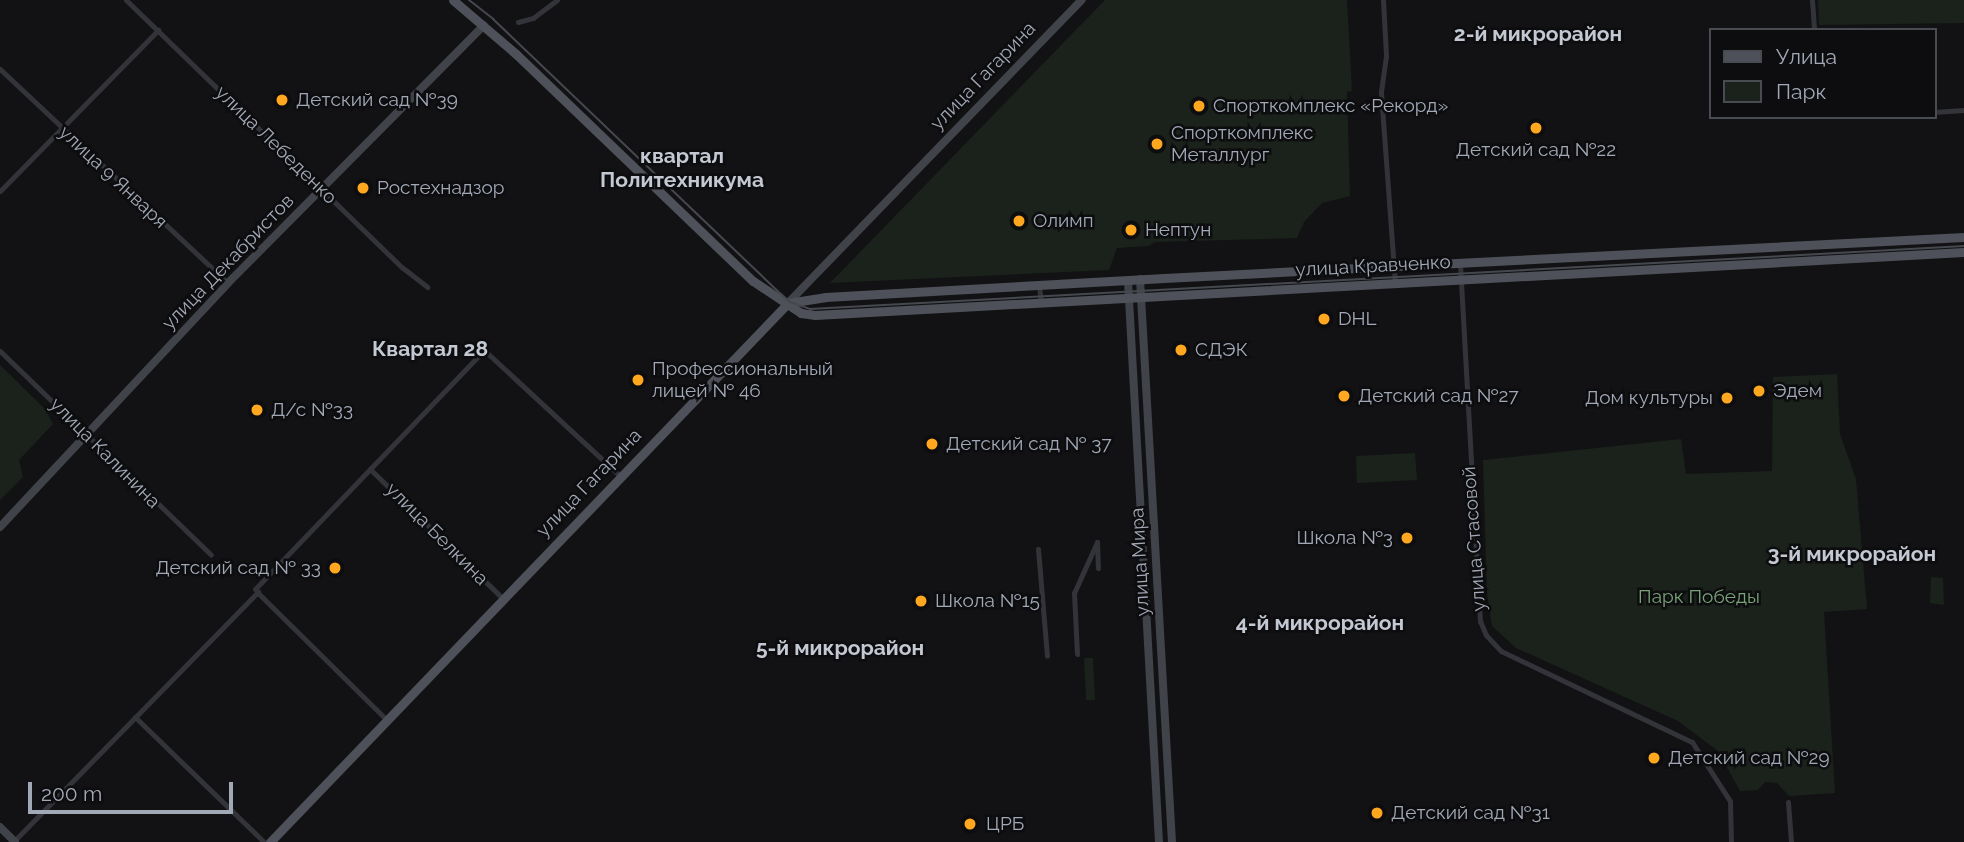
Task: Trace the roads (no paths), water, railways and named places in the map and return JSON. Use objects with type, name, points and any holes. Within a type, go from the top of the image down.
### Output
[{"type":"main road","name":"улица Кравченко","points":[[453,0],[484,25],[753,281],[800,313],[815,315],[911,310],[1964,252]]},
{"type":"main road","name":"улица Кравченко","points":[[788,303],[814,299],[1140,279],[1964,237]]},
{"type":"main road","name":"улица Гагарина","points":[[271,841],[788,303]]},
{"type":"street","name":"улица Лебеденко","points":[[127,0],[321,189],[427,287]]},
{"type":"street","points":[[518,22],[533,18],[557,0]]},
{"type":"street","name":"улица Гагарина","points":[[788,303],[1082,0]]},
{"type":"street","points":[[1383,0],[1386,56],[1381,93],[1395,283]]},
{"type":"street","points":[[1812,0],[1814,28]]},
{"type":"street","name":"улица Декабристов","points":[[0,527],[228,283],[484,25]]},
{"type":"street","points":[[0,191],[158,30]]},
{"type":"street","name":"улица 9 Января","points":[[0,69],[228,283]]},
{"type":"street","points":[[1936,112],[1964,110]]},
{"type":"street","points":[[1949,237],[1950,253]]},
{"type":"street","points":[[1902,240],[1903,255]]},
{"type":"street","points":[[1621,255],[1623,270]]},
{"type":"street","name":"улица Стасовой","points":[[1460,264],[1480,621],[1486,635],[1501,651],[1692,742],[1730,801],[1731,842]]},
{"type":"street","points":[[1352,269],[1353,285]]},
{"type":"street","points":[[1234,275],[1236,291]]},
{"type":"street","points":[[1164,278],[1165,295]]},
{"type":"street","name":"улица Мира","points":[[1140,279],[1172,842]]},
{"type":"street","name":"улица Мира","points":[[1128,281],[1159,842]]},
{"type":"street","points":[[1097,283],[1098,299]]},
{"type":"street","points":[[1040,286],[1041,302]]},
{"type":"street","points":[[909,293],[911,310]]},
{"type":"street","points":[[814,299],[815,315]]},
{"type":"street","points":[[0,827],[15,842],[484,350],[620,476]]},
{"type":"street","name":"улица Калинина","points":[[0,351],[211,555]]},
{"type":"street","name":"улица Белкина","points":[[370,469],[503,599]]},
{"type":"street","points":[[1077,654],[1074,593],[1097,542],[1098,568]]},
{"type":"street","points":[[1038,549],[1047,656]]},
{"type":"street","points":[[255,589],[388,720]]},
{"type":"street","points":[[1149,648],[1161,646]]},
{"type":"street","points":[[135,717],[271,841]]},
{"type":"street","points":[[1157,801],[1169,800]]},
{"type":"street","points":[[1788,802],[1791,842]]},
{"type":"tram line","points":[[469,0],[493,19],[781,294],[790,302],[810,309],[1964,246]]},
{"type":"place","name":"Детский сад №39","points":[[282,100]]},
{"type":"place","name":"Спорткомплекс «Рекорд»","points":[[1199,106]]},
{"type":"place","name":"Детский сад №22","points":[[1536,128]]},
{"type":"place","name":"Спорткомплекс Металлург","points":[[1157,144]]},
{"type":"place","name":"Ростехнадзор","points":[[363,188]]},
{"type":"place","name":"Олимп","points":[[1019,221]]},
{"type":"place","name":"Нептун","points":[[1131,230]]},
{"type":"place","name":"DHL","points":[[1324,319]]},
{"type":"place","name":"СДЭК","points":[[1181,350]]},
{"type":"place","name":"Профессиональный лицей № 46","points":[[638,380]]},
{"type":"place","name":"Эдем","points":[[1759,391]]},
{"type":"place","name":"Детский сад №27","points":[[1344,396]]},
{"type":"place","name":"Дом культуры","points":[[1727,398]]},
{"type":"place","name":"Д/с №33","points":[[257,410]]},
{"type":"place","name":"Детский сад № 37","points":[[932,444]]},
{"type":"place","name":"Школа №3","points":[[1407,538]]},
{"type":"place","name":"Детский сад № 33","points":[[335,568]]},
{"type":"place","name":"Школа №15","points":[[921,601]]},
{"type":"place","name":"Детский сад №29","points":[[1654,758]]},
{"type":"place","name":"Детский сад №31","points":[[1377,813]]},
{"type":"place","name":"ЦРБ","points":[[970,824]]},
{"type":"district","name":"2-й микрорайон","points":[[1538,34]]},
{"type":"district","name":"квартал Политехникума","points":[[682,168]]},
{"type":"district","name":"Квартал 28","points":[[430,349]]},
{"type":"district","name":"3-й микрорайон","points":[[1852,554]]},
{"type":"district","name":"4-й микрорайон","points":[[1320,623]]},
{"type":"district","name":"5-й микрорайон","points":[[840,648]]},
{"type":"park label","name":"Парк Победы","points":[[1699,597]]}]
